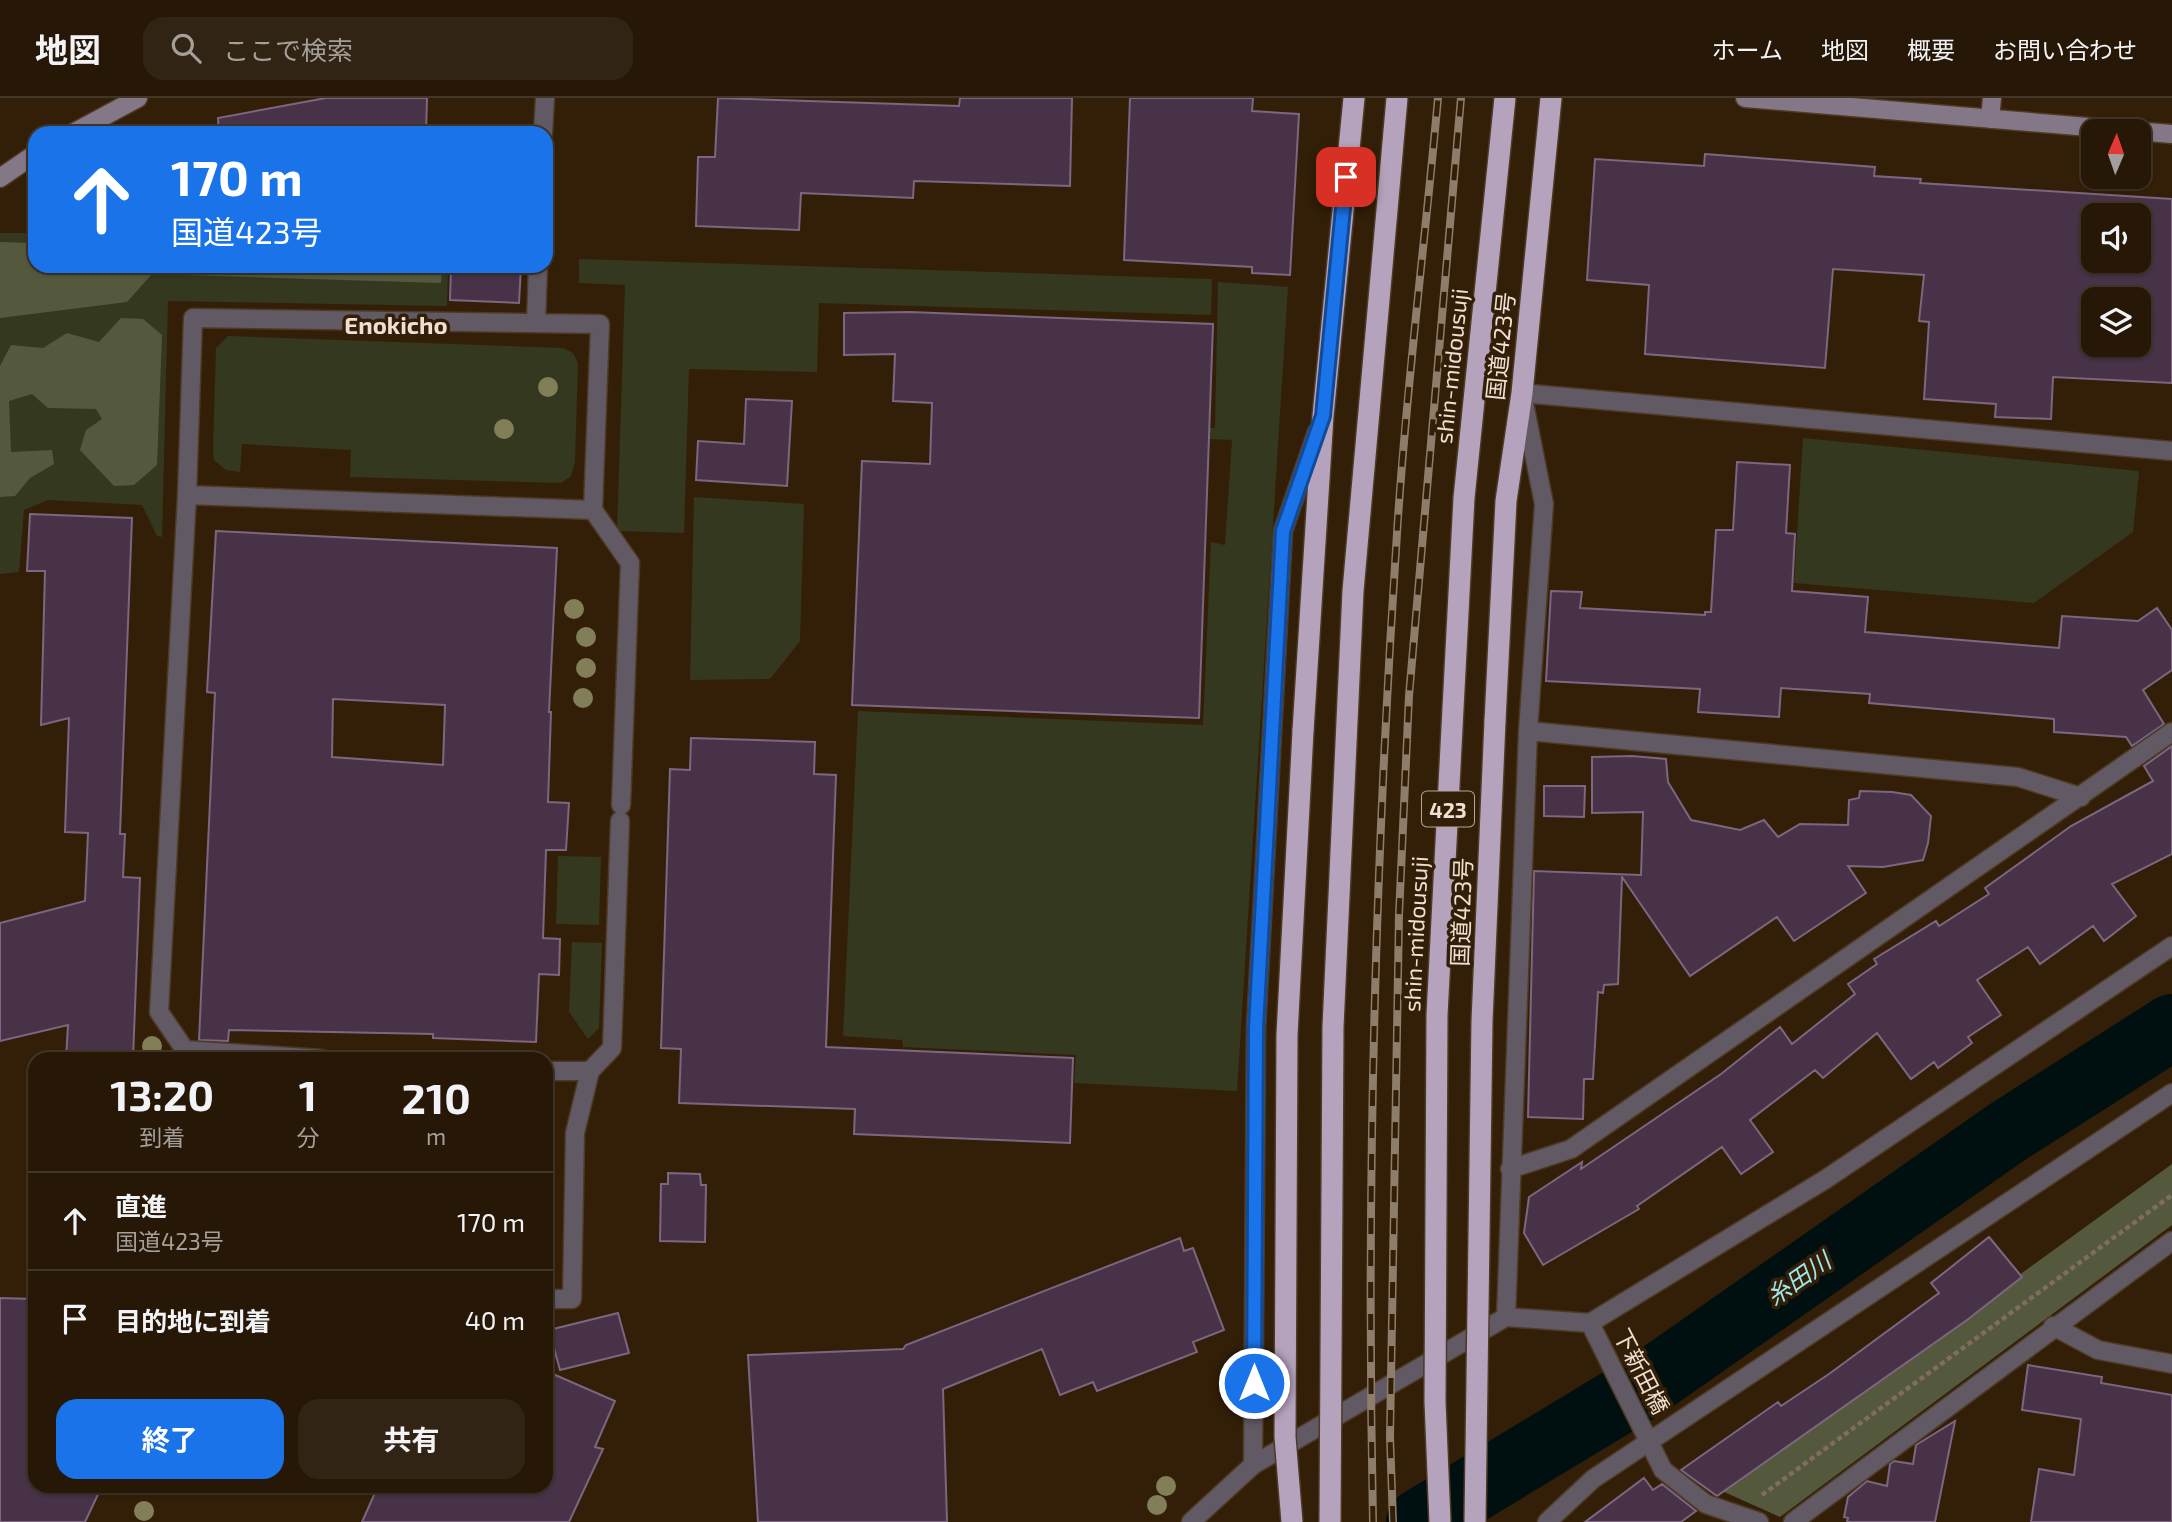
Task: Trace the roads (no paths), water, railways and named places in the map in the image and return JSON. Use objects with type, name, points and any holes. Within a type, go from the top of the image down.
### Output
[{"type":"highway","points":[[1292,1522],[1285,1437],[1287,1035],[1323,416],[1354,98]]},
{"type":"highway","points":[[1330,1522],[1333,1027],[1352,618],[1397,98]]},
{"type":"highway","name":"shin-midousuji","points":[[1440,1522],[1435,1402],[1437,1015],[1464,498],[1505,98]]},
{"type":"highway","name":"国道423号","points":[[1475,1522],[1482,1021],[1506,501],[1522,393],[1551,98]]},
{"type":"street","points":[[544,126],[545,98]]},
{"type":"street","points":[[1745,98],[2172,134]]},
{"type":"street","points":[[1990,119],[1992,98]]},
{"type":"street","points":[[85,126],[133,99]]},
{"type":"street","points":[[0,178],[28,159]]},
{"type":"street","points":[[536,322],[538,273]]},
{"type":"street","points":[[215,1052],[185,1050],[159,1012],[187,495],[193,318],[600,324],[593,510],[630,564],[612,1048],[590,1071],[575,1133],[572,1298],[553,1299]]},
{"type":"street","points":[[1506,1317],[1528,731],[1544,504],[1522,393],[2172,451]]},
{"type":"street","points":[[1254,1465],[1256,1028],[1283,531],[1323,416]]},
{"type":"street","points":[[187,495],[593,510]]},
{"type":"street","points":[[1528,731],[2018,777],[2081,797]]},
{"type":"street","points":[[1510,1169],[1571,1149],[2172,733]]},
{"type":"street","points":[[1191,1522],[1254,1465],[1506,1317],[1590,1323],[1826,1180],[2172,946]]},
{"type":"street","points":[[553,1071],[590,1071]]},
{"type":"street","points":[[1547,1522],[1593,1479],[2172,1093]]},
{"type":"street","points":[[1793,1522],[2053,1326],[2172,1241]]},
{"type":"street","name":"下新田橋","points":[[1590,1323],[1651,1441],[1663,1470],[1706,1504],[1759,1522]]},
{"type":"street","points":[[2053,1326],[2098,1350],[2172,1364]]},
{"type":"waterway","name":"糸田川","points":[[1419,1522],[1649,1383],[2006,1133],[2172,1027]]},
{"type":"railway","points":[[1373,1522],[1372,1151],[1383,780],[1401,479],[1438,98]]},
{"type":"railway","points":[[1393,1522],[1390,1437],[1399,915],[1409,696],[1461,98]]},
{"type":"district","name":"Enokicho","points":[[396,324]]}]
